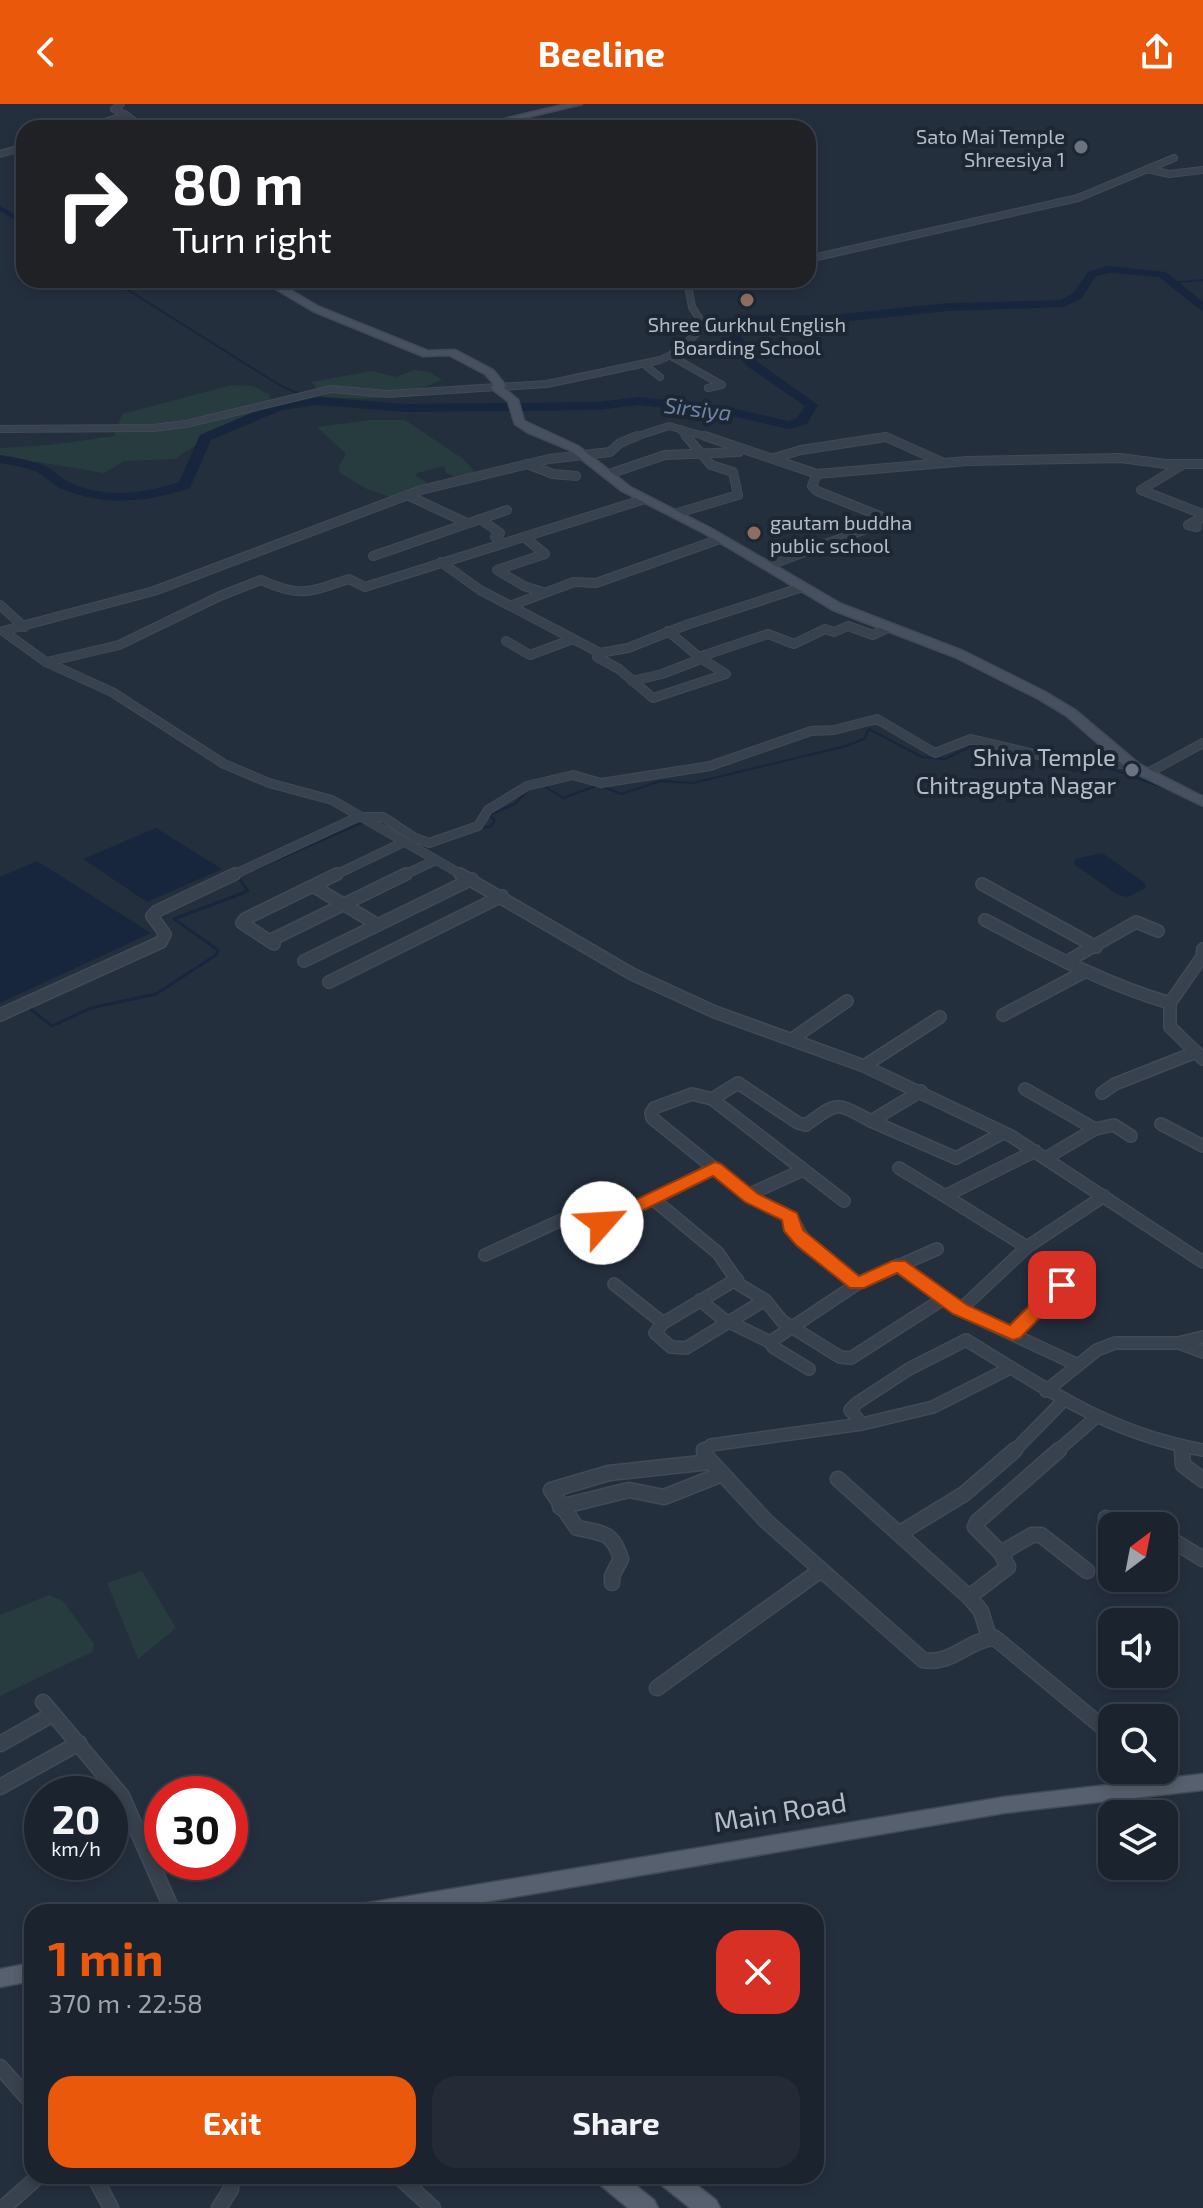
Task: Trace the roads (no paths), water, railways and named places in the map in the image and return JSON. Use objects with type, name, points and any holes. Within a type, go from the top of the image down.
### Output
[{"type":"main road","name":"Main Road","points":[[434,1904],[996,1806],[1203,1782]]},
{"type":"main road","points":[[0,1978],[24,1974]]},
{"type":"main road","points":[[616,2184],[646,2208]]},
{"type":"main road","points":[[677,2184],[708,2208]]},
{"type":"street","points":[[121,104],[114,106],[114,109],[131,120]]},
{"type":"street","points":[[507,120],[578,104]]},
{"type":"street","points":[[110,120],[126,115]]},
{"type":"street","points":[[816,257],[1078,198],[1174,158]]},
{"type":"street","points":[[1146,169],[1169,174],[1203,170]]},
{"type":"street","points":[[281,288],[316,309],[427,354],[451,352],[489,372],[501,386],[496,387]]},
{"type":"street","points":[[0,429],[153,428],[186,424],[331,389],[387,394],[547,384],[645,365],[671,356],[704,326],[692,307],[688,288]]},
{"type":"street","points":[[671,356],[722,385],[708,388]]},
{"type":"street","points":[[645,365],[660,377]]},
{"type":"street","points":[[496,387],[513,400],[516,417],[531,430],[563,442],[586,456],[626,489],[837,607],[987,666],[1041,695],[1071,713],[1132,765],[1203,802]]},
{"type":"street","points":[[1,631],[154,591],[407,495],[527,464],[610,452],[620,443],[662,427],[680,428],[817,474],[944,464],[1120,458],[1182,465],[1203,464]]},
{"type":"street","points":[[674,514],[738,495],[733,472],[711,465],[680,428]]},
{"type":"street","points":[[774,458],[827,444],[856,445],[886,437],[944,464]]},
{"type":"street","points":[[609,474],[665,455],[744,450]]},
{"type":"street","points":[[527,464],[553,474],[576,476]]},
{"type":"street","points":[[1182,465],[1141,490],[1203,516]]},
{"type":"street","points":[[767,566],[890,520],[817,491],[812,486],[817,474]]},
{"type":"street","points":[[407,495],[467,523]]},
{"type":"street","points":[[46,662],[119,645],[220,596],[261,580],[290,593],[319,589],[349,579],[365,587],[645,499]]},
{"type":"street","points":[[373,556],[507,510]]},
{"type":"street","points":[[1197,527],[1188,525],[1203,516]]},
{"type":"street","points":[[480,519],[500,533],[495,537],[502,543]]},
{"type":"street","points":[[524,537],[545,554],[497,570],[511,575],[524,586],[543,592],[574,582],[596,583],[720,539]]},
{"type":"street","points":[[441,562],[480,590],[600,653],[628,648],[668,631],[803,587]]},
{"type":"street","points":[[510,606],[541,596],[543,592]]},
{"type":"street","points":[[0,605],[24,627]]},
{"type":"street","points":[[632,681],[662,674],[768,634],[794,644],[825,629],[834,632],[848,626],[873,635],[890,627]]},
{"type":"street","points":[[1,631],[46,662],[133,704],[240,772],[312,793],[366,819],[502,896],[589,952],[632,974],[715,1012],[864,1066],[1003,1133],[1040,1154],[1203,1262]]},
{"type":"street","points":[[600,653],[597,657],[619,669],[653,698],[726,673],[700,658],[668,631]]},
{"type":"street","points":[[506,641],[530,655],[573,639]]},
{"type":"street","points":[[0,1015],[161,942],[165,934],[152,916],[157,911],[366,819],[383,817],[415,838],[429,843],[478,826],[483,814],[527,786],[573,775],[601,783],[710,766],[811,731],[834,730],[877,719],[935,753],[971,739],[1072,763],[1095,761],[1132,765]]},
{"type":"street","points":[[1146,774],[1203,743]]},
{"type":"street","points":[[404,842],[242,923],[272,942],[436,860]]},
{"type":"street","points":[[304,961],[472,879]]},
{"type":"street","points":[[982,884],[1096,947]]},
{"type":"street","points":[[313,886],[378,925]]},
{"type":"street","points":[[329,982],[502,896]]},
{"type":"street","points":[[985,920],[1084,972],[1128,991],[1170,1003]]},
{"type":"street","points":[[1068,961],[1136,922],[1158,931]]},
{"type":"street","points":[[1102,1093],[1115,1084],[1198,1051],[1170,1027],[1170,1003],[1202,957],[1203,949]]},
{"type":"street","points":[[1003,1015],[1084,972]]},
{"type":"street","points":[[792,1039],[847,1001]]},
{"type":"street","points":[[864,1066],[940,1017]]},
{"type":"street","points":[[712,1099],[738,1083],[798,1123],[806,1125],[831,1107],[841,1105],[948,1157],[956,1158],[1003,1133]]},
{"type":"street","points":[[1025,1089],[1095,1129]]},
{"type":"street","points":[[871,1121],[921,1091]]},
{"type":"street","points":[[844,1201],[751,1133],[712,1099],[692,1094],[654,1108],[651,1113],[652,1118],[748,1195],[791,1217],[794,1231],[803,1241],[857,1284]]},
{"type":"street","points":[[1161,1124],[1203,1146]]},
{"type":"street","points":[[945,1196],[1095,1129],[1114,1125],[1131,1136]]},
{"type":"street","points":[[485,1255],[566,1218],[579,1217],[602,1223],[715,1168]]},
{"type":"street","points":[[899,1168],[1027,1247]]},
{"type":"street","points":[[748,1195],[803,1170]]},
{"type":"street","points":[[960,1310],[1027,1247],[1104,1196]]},
{"type":"street","points":[[653,1199],[718,1253],[747,1291],[765,1300],[782,1321],[830,1352],[851,1358],[943,1299]]},
{"type":"street","points":[[770,1342],[857,1284],[937,1249]]},
{"type":"street","points":[[898,1265],[960,1310],[1078,1365]]},
{"type":"street","points":[[1013,1334],[1043,1301],[1083,1268]]},
{"type":"street","points":[[737,1279],[663,1323],[655,1333],[678,1349],[694,1345],[765,1300]]},
{"type":"street","points":[[614,1284],[663,1323]]},
{"type":"street","points":[[700,1300],[729,1323],[770,1342],[809,1369]]},
{"type":"street","points":[[1046,1391],[1097,1350],[1115,1343],[1178,1343],[1203,1337]]},
{"type":"street","points":[[862,1424],[850,1410],[857,1403],[961,1340],[968,1341],[1094,1419],[1127,1432],[1203,1450]]},
{"type":"street","points":[[1178,1343],[1203,1352]]},
{"type":"street","points":[[1010,1368],[933,1407],[862,1424],[711,1445],[704,1450],[710,1462],[766,1521],[923,1660],[937,1665],[955,1657],[982,1637],[995,1638],[1040,1671],[1098,1723]]},
{"type":"street","points":[[900,1533],[964,1494],[1002,1463],[1062,1402]]},
{"type":"street","points":[[969,1597],[1008,1567],[1001,1553],[975,1527],[977,1522],[1094,1419]]},
{"type":"street","points":[[1182,1447],[1183,1465],[1203,1480]]},
{"type":"street","points":[[612,1583],[612,1576],[621,1559],[616,1542],[603,1533],[577,1528],[551,1490],[564,1483],[630,1469],[710,1462]]},
{"type":"street","points":[[560,1507],[629,1490],[664,1497],[722,1474]]},
{"type":"street","points":[[838,1479],[969,1597],[981,1611],[989,1637]]},
{"type":"street","points":[[1001,1553],[1032,1535],[1041,1535],[1087,1571]]},
{"type":"street","points":[[1178,1544],[1203,1559]]},
{"type":"street","points":[[657,1688],[821,1570]]},
{"type":"street","points":[[0,1744],[48,1708],[122,1796],[169,1904]]},
{"type":"street","points":[[0,1787],[79,1743]]},
{"type":"street","points":[[1167,1784],[1170,1787]]},
{"type":"street","points":[[0,2067],[24,2094]]},
{"type":"street","points":[[3,2208],[30,2184]]},
{"type":"street","points":[[98,2184],[111,2208]]},
{"type":"street","points":[[219,2208],[231,2189],[231,2184]]},
{"type":"street","points":[[407,2184],[433,2208]]},
{"type":"water","points":[[156,828],[222,869],[147,902],[83,859]]},
{"type":"water","points":[[1102,853],[1145,883],[1146,888],[1128,897],[1118,895],[1074,864],[1075,859]]},
{"type":"water","points":[[37,861],[151,933],[0,1003],[0,877]]},
{"type":"waterway","points":[[0,208],[16,218]]},
{"type":"waterway","name":"Sirsiya","points":[[0,459],[46,471],[63,485],[92,494],[124,497],[156,494],[185,485],[205,438],[279,407],[317,401],[406,408],[598,406],[639,401],[727,411],[789,425],[802,421],[812,405],[751,363],[728,324],[739,320],[831,319],[948,307],[1063,303],[1077,296],[1092,274],[1108,269],[1162,274],[1203,308]]},
{"type":"waterway","points":[[1171,283],[1203,280]]},
{"type":"waterway","points":[[125,288],[281,386],[300,394]]},
{"type":"waterway","name":"Sirsiya","points":[[307,397],[317,401]]},
{"type":"waterway","points":[[544,786],[563,798],[599,785],[621,794],[661,781],[693,783],[846,746],[864,739],[869,729],[922,757],[945,759],[976,744]]},
{"type":"waterway","points":[[1045,761],[1074,771],[1097,766],[1118,771],[1178,793]]},
{"type":"waterway","points":[[478,829],[491,826],[495,821],[490,815],[515,804],[529,789]]},
{"type":"waterway","points":[[1195,802],[1203,807]]},
{"type":"waterway","points":[[377,819],[423,848],[429,845]]},
{"type":"waterway","points":[[245,874],[366,821]]},
{"type":"waterway","points":[[29,1008],[52,1026],[91,1008],[156,994],[216,955],[218,950],[174,919],[248,891],[238,877]]},
{"type":"place","name":"Sato Mai Temple Shreesiya 1","points":[[1081,147]]},
{"type":"place","name":"Shree Gurkhul English Boarding School","points":[[747,300]]},
{"type":"place","name":"gautam buddha public school","points":[[754,533]]},
{"type":"place","name":"Shiva Temple Chitragupta Nagar","points":[[1132,770]]}]
